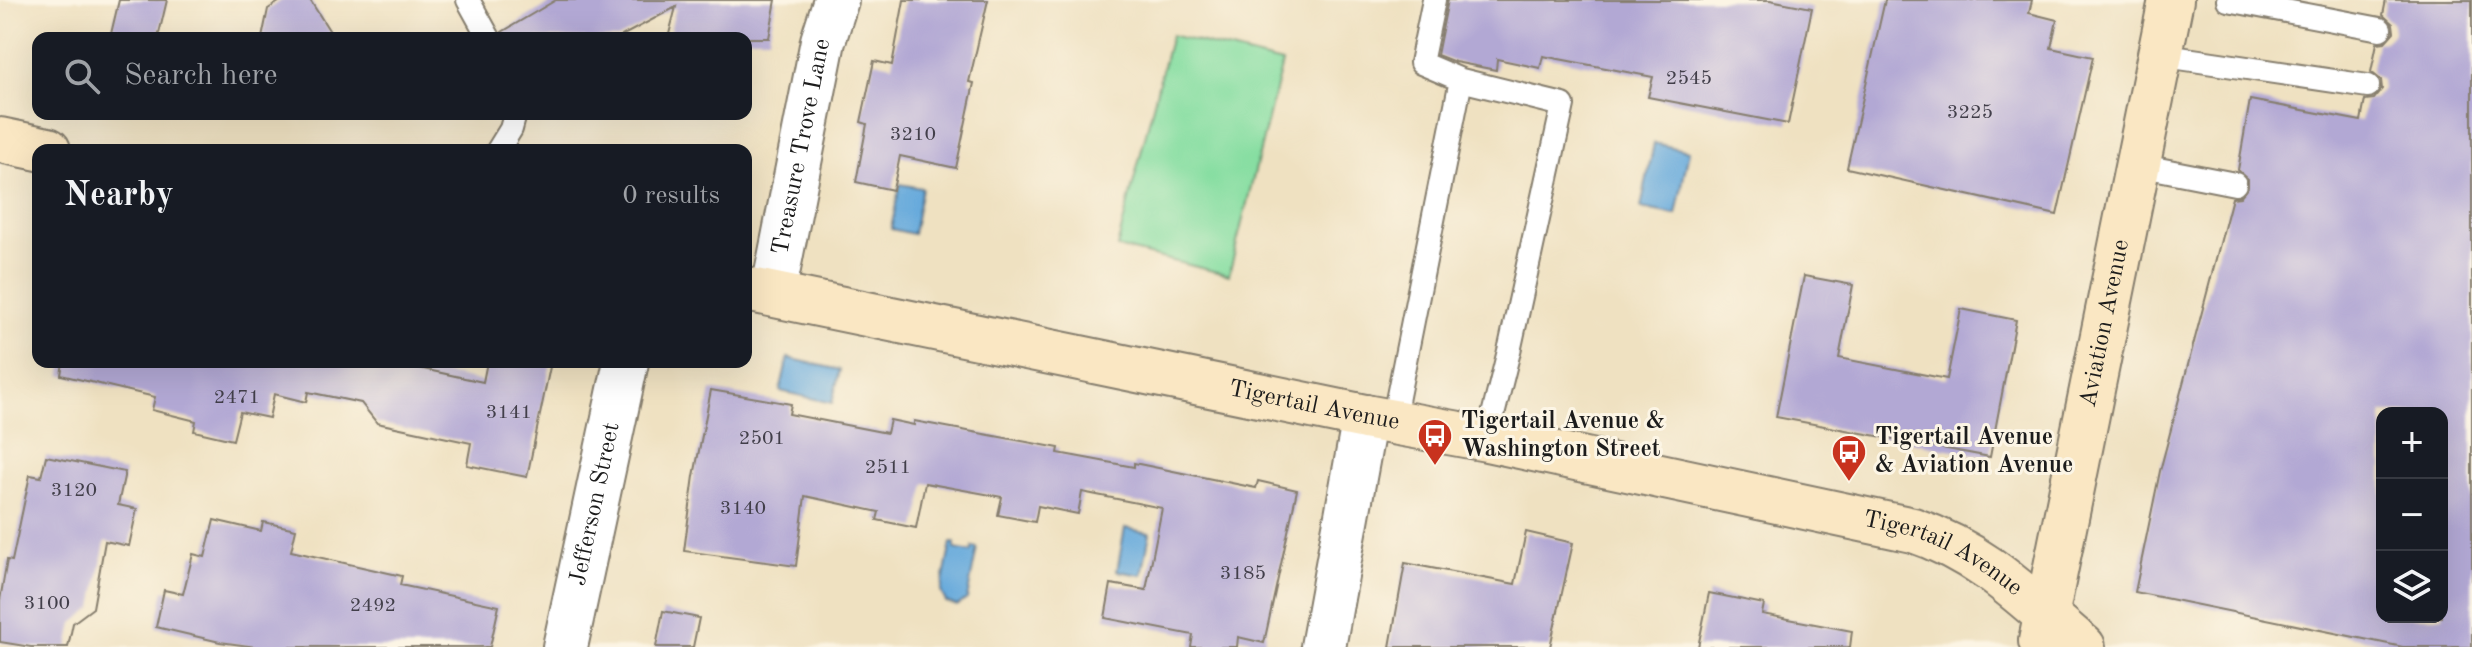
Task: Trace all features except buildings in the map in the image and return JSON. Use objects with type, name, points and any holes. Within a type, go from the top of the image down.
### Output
[{"type":"street","name":"Treasure Trove Lane","points":[[759,291],[836,0]]},
{"type":"street","name":"Aviation Avenue","points":[[2043,632],[2171,0]]},
{"type":"street","points":[[1,148],[32,149]]},
{"type":"street","name":"Tigertail Avenue","points":[[759,291],[1487,439],[1913,530],[1956,547],[1984,563],[2043,632],[2083,647]]},
{"type":"street","name":"Jefferson Street","points":[[565,647],[625,368]]},
{"type":"street","points":[[1323,647],[1379,419]]},
{"type":"lane","points":[[468,0],[486,32]]},
{"type":"lane","points":[[1434,0],[1421,63],[1461,80],[1563,105],[1487,439]]},
{"type":"lane","points":[[2228,0],[2380,29]]},
{"type":"lane","points":[[2159,55],[2368,86]]},
{"type":"lane","points":[[1379,419],[1461,80]]},
{"type":"lane","points":[[502,144],[513,120]]},
{"type":"lane","points":[[2138,165],[2235,184]]},
{"type":"green space","points":[[1171,35],[1282,63],[1229,275],[1117,247]]},
{"type":"water","points":[[1654,143],[1689,151],[1676,215],[1641,208]]},
{"type":"water","points":[[900,184],[922,188],[913,234],[891,229]]},
{"type":"water","points":[[788,358],[840,370],[832,403],[780,391]]},
{"type":"water","points":[[1125,528],[1150,533],[1142,575],[1117,571]]},
{"type":"water","points":[[951,543],[955,543],[955,549],[971,552],[973,547],[977,548],[967,599],[957,606],[946,602],[941,592]]},
{"type":"place","name":"Tigertail Avenue & Washington Street","points":[[1435,467]]},
{"type":"place","name":"Tigertail Avenue & Aviation Avenue","points":[[1849,483]]}]
